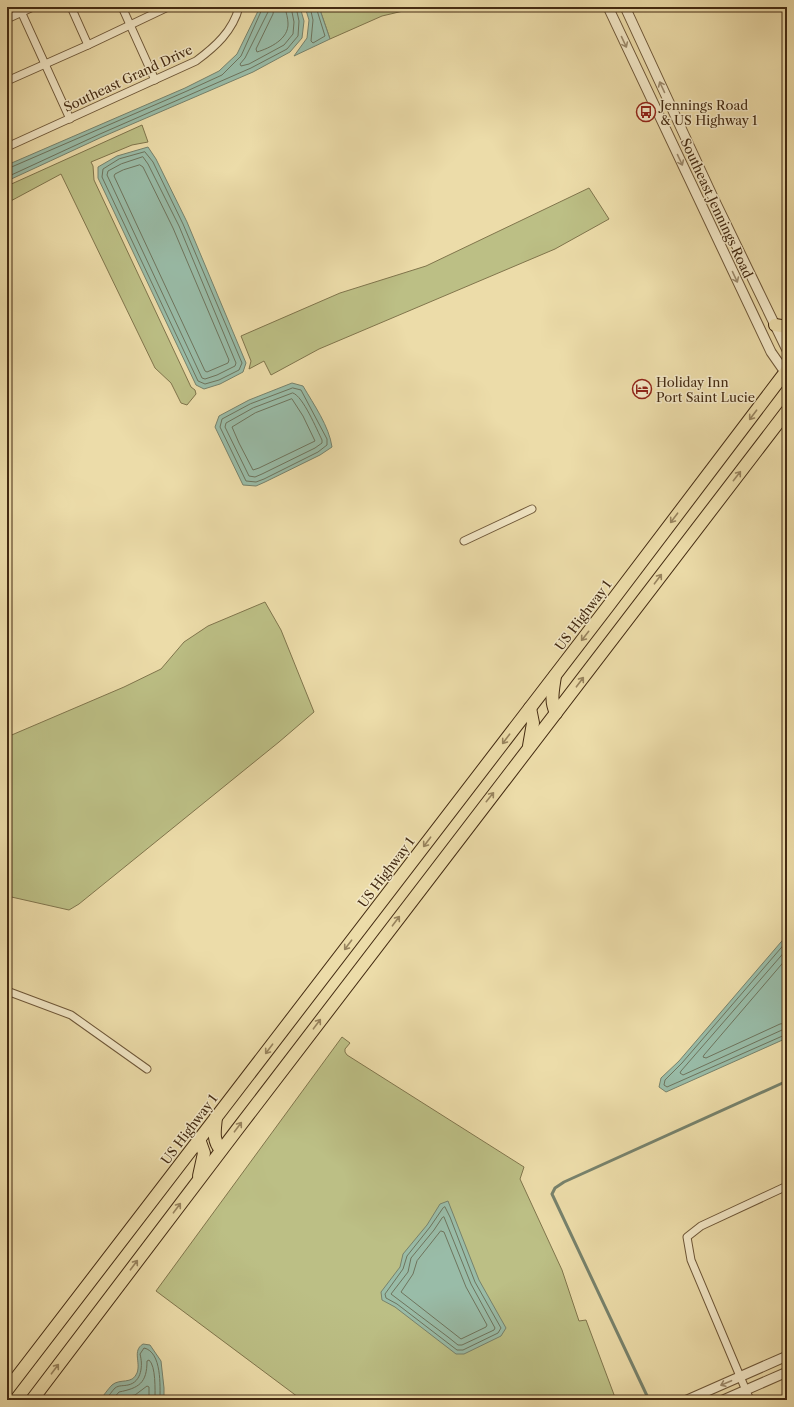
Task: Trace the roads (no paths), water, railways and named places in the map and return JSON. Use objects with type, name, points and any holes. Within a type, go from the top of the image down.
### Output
[{"type":"main road","points":[[775,325],[787,327]]},
{"type":"main road","name":"US Highway 1","points":[[7,1390],[786,372]]},
{"type":"main road","points":[[32,1400],[220,1150],[787,411]]},
{"type":"main road","points":[[555,675],[552,698],[553,707],[556,713]]},
{"type":"main road","points":[[529,747],[533,723],[530,708]]},
{"type":"main road","points":[[216,1117],[214,1139],[220,1150]]},
{"type":"main road","points":[[198,1181],[204,1153],[199,1139]]},
{"type":"street","points":[[7,19],[20,10],[33,7]]},
{"type":"street","points":[[71,7],[88,45]]},
{"type":"street","points":[[122,7],[155,80]]},
{"type":"street","points":[[7,81],[168,7]]},
{"type":"street","name":"Southeast Grand Drive","points":[[7,147],[196,61],[212,49],[228,32],[238,14],[239,7]]},
{"type":"street","name":"Southeast Jennings Road","points":[[608,7],[771,352],[786,372]]},
{"type":"street","name":"Southeast Jennings Road","points":[[625,7],[712,195],[787,350]]},
{"type":"street","points":[[20,10],[70,119]]},
{"type":"street","points":[[464,541],[532,509]]},
{"type":"street","points":[[7,991],[70,1015],[147,1069]]},
{"type":"street","points":[[750,1400],[691,1260],[687,1237],[701,1226],[787,1186]]},
{"type":"street","points":[[687,1400],[787,1356]]},
{"type":"street","points":[[723,1400],[787,1372]]},
{"type":"water","points":[[260,7],[300,7],[304,21],[302,38],[290,52],[253,72],[102,137],[7,181],[7,165],[185,88],[219,71],[237,54]]},
{"type":"water","points":[[305,7],[319,7],[330,39],[294,56],[307,38],[309,20]]},
{"type":"water","points":[[148,147],[156,159],[187,222],[246,363],[243,372],[220,384],[204,389],[196,385],[98,178],[98,167],[117,156]]},
{"type":"water","points":[[292,383],[303,386],[328,431],[332,447],[320,455],[256,486],[243,485],[215,427],[219,416],[249,400]]},
{"type":"water","points":[[787,935],[787,1038],[666,1092],[659,1087],[661,1078],[679,1061]]},
{"type":"water","points":[[448,1201],[479,1280],[506,1328],[501,1336],[464,1354],[456,1354],[395,1307],[382,1300],[381,1292],[400,1267],[403,1254],[427,1225],[440,1204]]},
{"type":"water","points":[[143,1344],[150,1345],[161,1361],[164,1400],[100,1400],[115,1383],[135,1377],[138,1369],[137,1353]]},
{"type":"waterway","points":[[649,1400],[552,1194],[555,1188],[564,1182],[787,1081]]},
{"type":"place","name":"Jennings Road & US Highway 1","points":[[646,112]]},
{"type":"place","name":"Holiday Inn Port Saint Lucie","points":[[642,389]]}]
